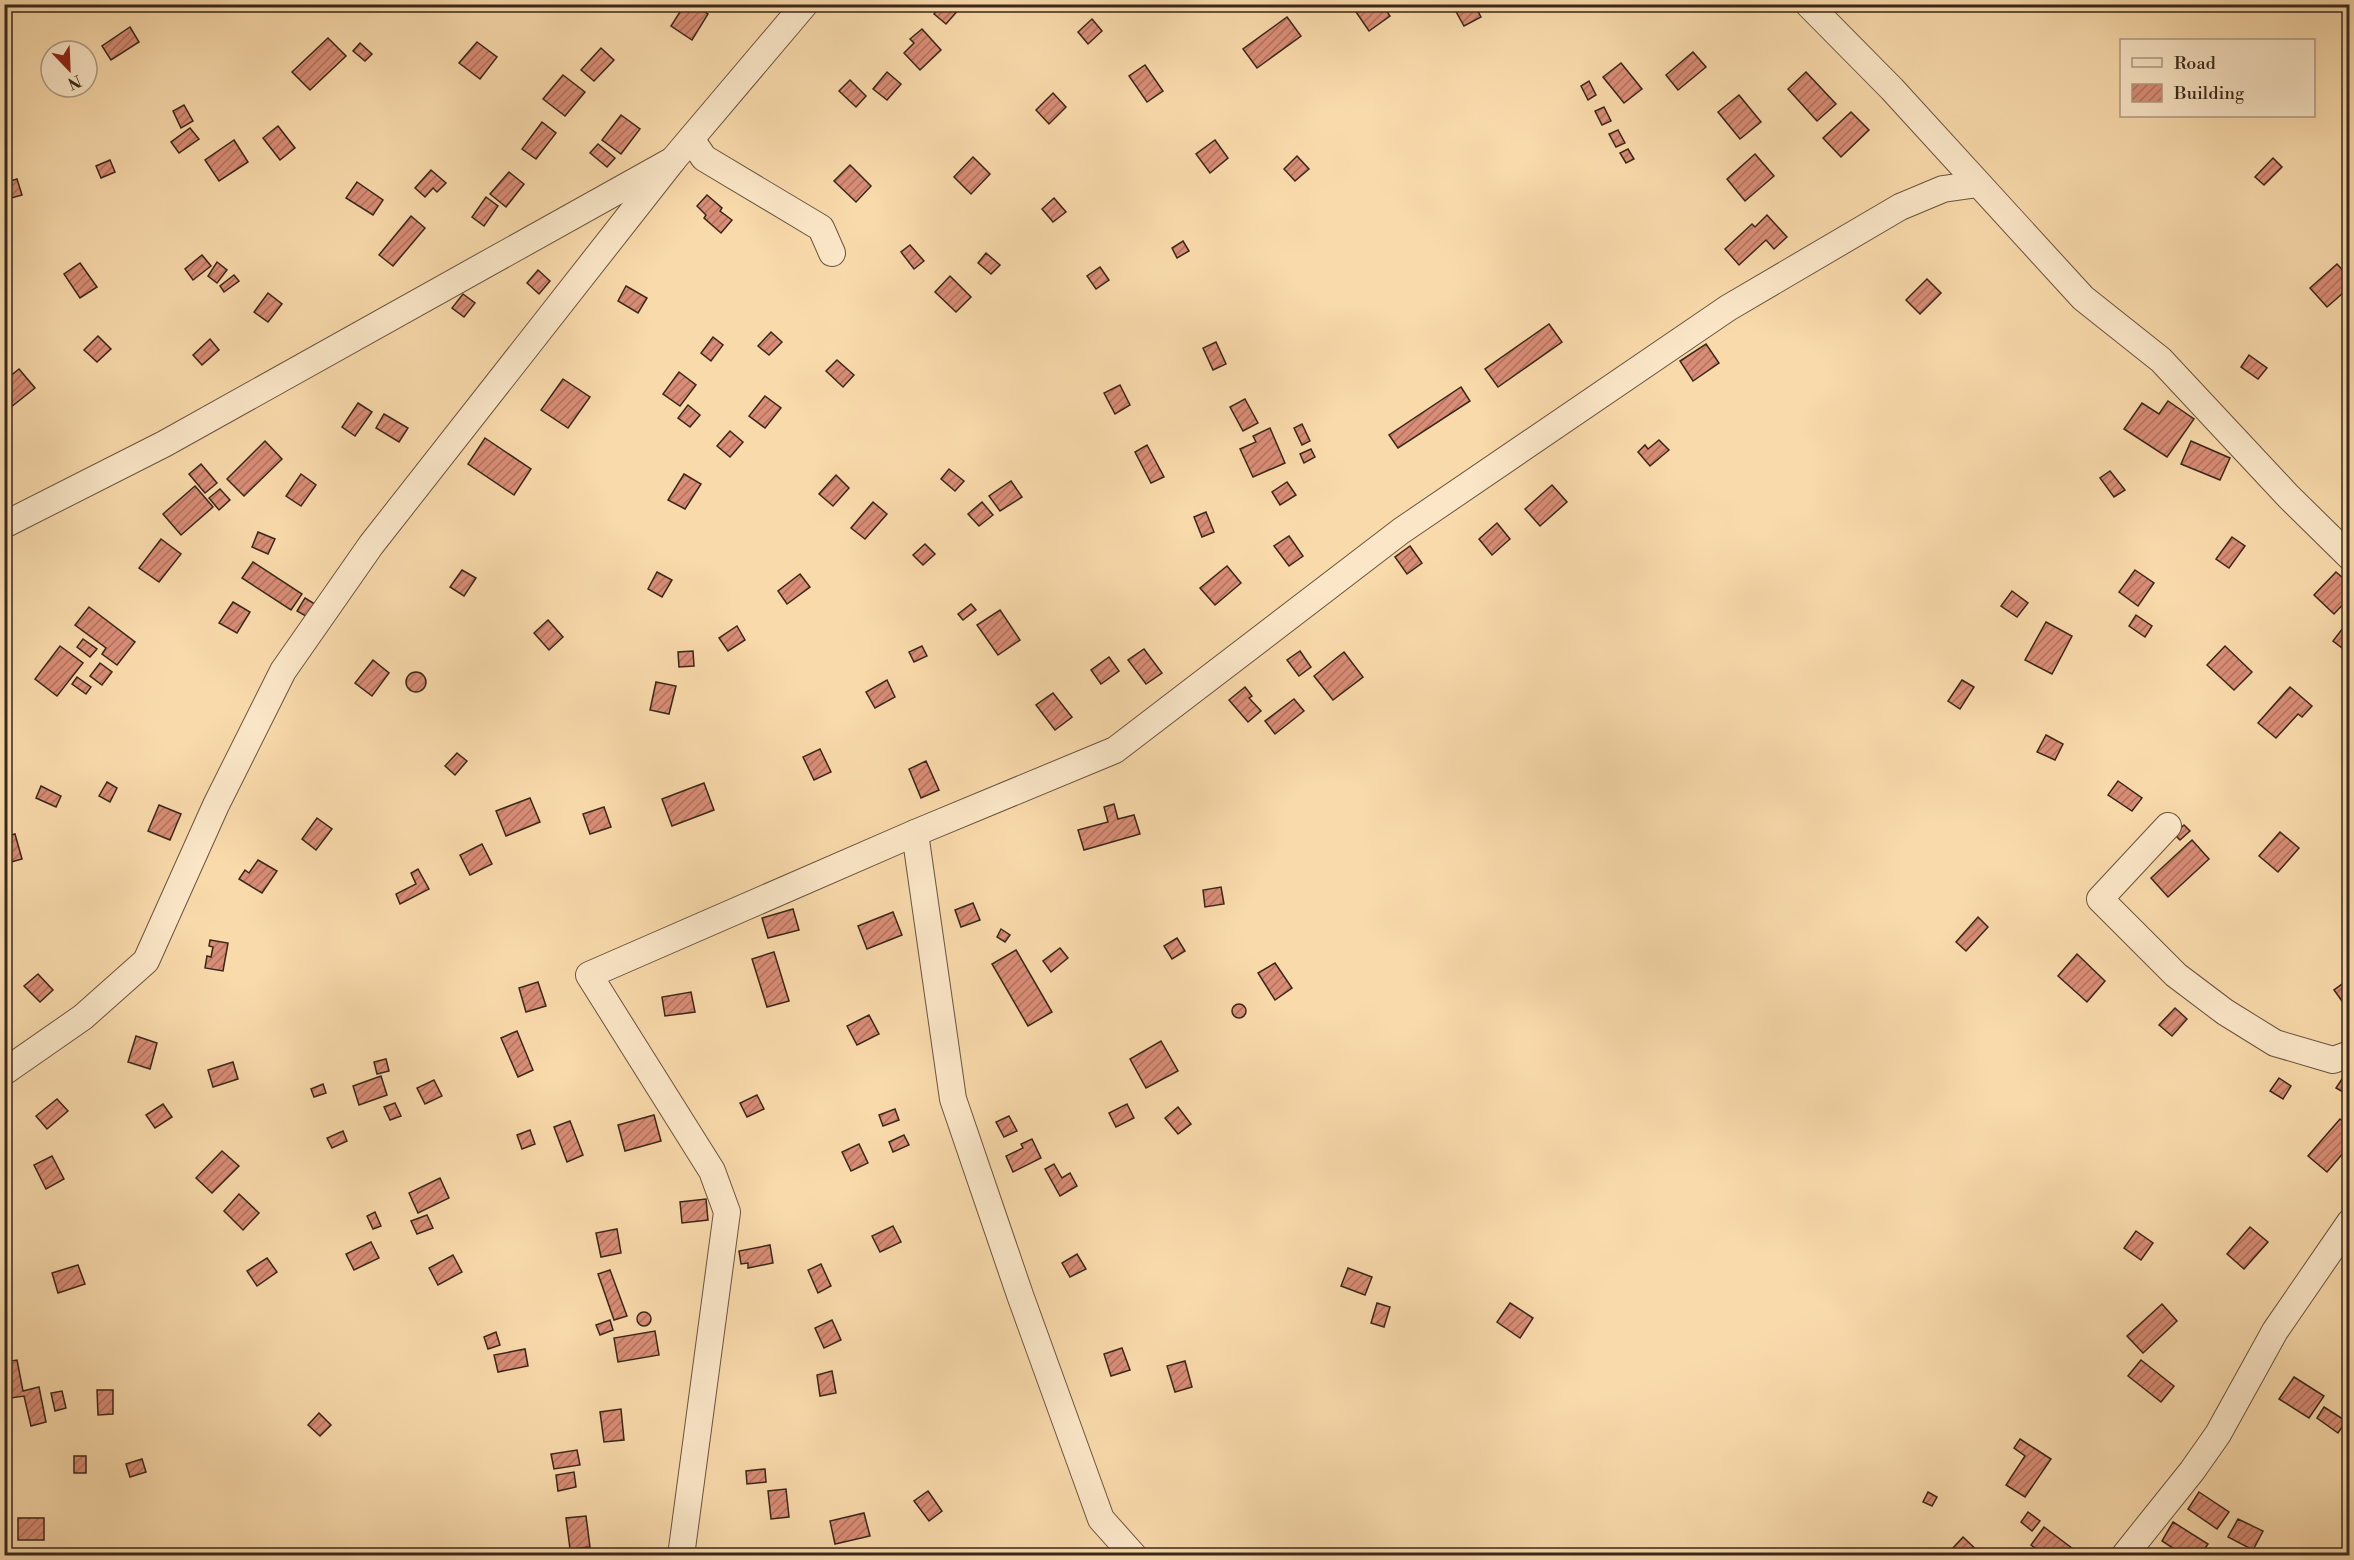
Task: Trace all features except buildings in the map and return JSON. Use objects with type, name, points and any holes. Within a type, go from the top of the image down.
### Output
[{"type":"street","points":[[4,1072],[83,1017],[146,961],[216,805],[283,671],[371,544],[673,160],[804,4]]},
{"type":"street","points":[[1808,4],[1892,89],[2083,298],[2161,360],[2288,496],[2349,557]]},
{"type":"street","points":[[691,139],[704,158],[793,214],[821,228],[832,253]]},
{"type":"street","points":[[4,525],[164,444],[673,160]]},
{"type":"street","points":[[681,1556],[727,1212],[712,1171],[589,975],[915,833],[1115,750],[1401,531],[1728,308],[1900,207],[1943,189],[1978,184]]},
{"type":"street","points":[[2168,826],[2100,899],[2176,975],[2225,1012],[2275,1043],[2333,1060],[2349,1054]]},
{"type":"street","points":[[915,833],[953,1099],[1020,1295],[1101,1519],[1134,1556]]},
{"type":"street","points":[[2124,1556],[2192,1471],[2218,1434],[2275,1331],[2349,1222]]}]
